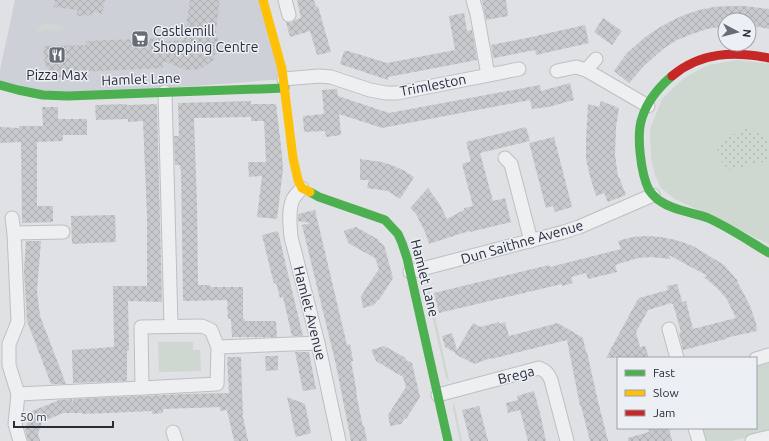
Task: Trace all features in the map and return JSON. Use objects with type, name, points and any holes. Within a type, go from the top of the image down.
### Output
[{"type":"street","points":[[263,0],[282,69],[293,158],[298,180],[302,188]]},
{"type":"street","points":[[285,0],[289,15]]},
{"type":"street","points":[[473,0],[488,74]]},
{"type":"street","points":[[769,58],[741,53],[720,54],[701,59],[686,66],[672,75],[661,86],[648,106],[642,119],[640,138],[640,158],[644,174],[653,195],[669,206],[713,220],[769,253]]},
{"type":"street","points":[[586,70],[596,59]]},
{"type":"street","points":[[557,72],[576,67],[586,70],[648,106]]},
{"type":"street","name":"Trimleston","points":[[284,84],[318,76],[331,77],[370,90],[386,93],[397,93],[519,69]]},
{"type":"street","name":"Hamlet Lane","points":[[0,85],[43,95],[67,96],[165,92],[284,84]]},
{"type":"street","points":[[165,92],[171,326]]},
{"type":"street","points":[[505,158],[511,164],[532,241]]},
{"type":"street","name":"Hamlet Lane","points":[[302,188],[318,197],[384,220],[393,227],[399,236],[410,272],[448,441]]},
{"type":"street","name":"Hamlet Avenue","points":[[302,188],[294,197],[291,205],[291,237],[318,343],[339,441]]},
{"type":"street","name":"Dun Saithne Avenue","points":[[410,272],[564,232],[653,195]]},
{"type":"street","points":[[12,218],[18,322],[4,344],[18,394],[15,424],[20,441]]},
{"type":"street","points":[[14,232],[63,232]]},
{"type":"street","points":[[18,394],[142,388],[217,384],[218,347],[211,330],[202,326],[141,327],[142,388]]},
{"type":"street","points":[[669,329],[677,357]]},
{"type":"street","points":[[218,347],[318,343]]},
{"type":"street","points":[[757,359],[769,355]]},
{"type":"street","name":"Brega","points":[[438,395],[539,368],[545,370],[552,380],[567,441]]},
{"type":"street","points":[[695,429],[699,441]]},
{"type":"street","points":[[752,441],[769,437]]},
{"type":"shaded area","name":"Castlemill Shopping Centre","points":[[15,0],[263,0],[284,79],[67,96],[0,85],[0,70]]},
{"type":"shaded area","points":[[50,23],[62,27],[64,30],[45,30],[36,32],[42,24]]},
{"type":"shaded area","points":[[738,60],[769,64],[769,244],[675,199],[661,188],[655,175],[651,157],[650,129],[662,99],[684,78],[708,65]]},
{"type":"shaded area","points":[[746,129],[755,131],[769,140],[769,159],[767,161],[730,170],[724,165],[717,155],[718,145],[720,140]]},
{"type":"shaded area","points":[[429,288],[449,381],[446,377],[427,294]]},
{"type":"shaded area","points":[[158,342],[193,342],[193,350],[200,350],[201,371],[159,372]]},
{"type":"shaded area","points":[[769,363],[769,431],[732,441],[706,441],[702,429],[757,429],[757,367]]},
{"type":"shaded area","points":[[454,402],[462,441],[460,441],[453,408]]},
{"type":"building","points":[[55,0],[105,0],[102,14],[93,11],[93,15],[77,16],[77,10],[54,7]]},
{"type":"building","points":[[190,0],[220,0],[215,37],[218,37],[217,49],[213,60],[204,67],[186,70],[163,61],[163,68],[80,72],[80,78],[62,79],[51,74],[45,65],[43,46],[86,45],[86,41],[161,38],[161,42],[184,40]]},
{"type":"building","points":[[297,0],[314,0],[316,7],[318,6],[331,52],[317,55],[310,31],[290,37],[286,22],[291,23],[301,18]]},
{"type":"building","points":[[482,0],[506,0],[508,16],[486,20]]},
{"type":"building","points":[[745,6],[769,9],[769,29],[757,27],[757,12],[717,12],[717,27],[707,29],[677,40],[663,49],[644,66],[629,83],[614,71],[627,53],[657,29],[684,15],[714,7]]},
{"type":"building","points":[[464,13],[467,31],[472,30],[477,60],[388,77],[388,80],[340,64],[344,51],[387,63],[455,50],[449,16]]},
{"type":"building","points":[[603,18],[622,31],[612,45],[594,32]]},
{"type":"building","points":[[585,25],[589,43],[536,55],[535,50],[493,57],[491,45]]},
{"type":"building","points":[[570,83],[574,100],[548,107],[532,109],[530,100],[382,128],[339,114],[341,135],[326,137],[325,131],[304,132],[303,116],[324,114],[322,90],[337,89],[338,96],[389,113],[540,85],[541,91]]},
{"type":"building","points":[[251,101],[251,104],[276,104],[283,169],[277,219],[257,217],[262,176],[249,177],[248,162],[266,162],[264,121],[251,121],[251,117],[194,118],[198,285],[210,285],[210,287],[243,287],[243,319],[245,319],[245,321],[276,321],[277,337],[232,337],[231,319],[228,319],[227,300],[183,301],[181,169],[180,165],[175,165],[174,136],[179,136],[178,103]]},
{"type":"building","points":[[601,101],[619,108],[616,127],[615,154],[618,177],[626,195],[608,202],[604,193],[596,196],[586,159],[588,104],[599,107]]},
{"type":"building","points":[[157,104],[162,302],[128,301],[129,351],[127,351],[127,381],[73,383],[72,350],[114,347],[113,286],[147,286],[147,215],[143,121],[128,122],[128,119],[96,120],[95,105]]},
{"type":"building","points":[[42,107],[58,107],[58,119],[87,119],[87,135],[63,135],[63,141],[37,142],[37,206],[53,206],[53,222],[22,223],[21,142],[0,143],[0,127],[19,128],[19,126],[43,126]]},
{"type":"building","points":[[526,127],[530,141],[480,153],[493,201],[505,198],[511,222],[469,231],[429,244],[416,214],[410,208],[428,188],[440,205],[447,219],[464,210],[464,208],[473,206],[462,164],[471,161],[466,142]]},
{"type":"building","points":[[554,137],[572,207],[555,212],[553,206],[546,208],[529,143]]},
{"type":"building","points":[[360,159],[382,162],[394,166],[414,177],[400,199],[388,191],[367,188],[369,180],[360,180]]},
{"type":"building","points":[[315,210],[347,345],[350,344],[356,393],[367,441],[351,441],[336,365],[302,225],[311,223],[298,221],[298,214]]},
{"type":"building","points":[[115,215],[116,242],[72,244],[71,216]]},
{"type":"building","points":[[356,227],[379,240],[378,241],[384,245],[393,278],[379,300],[374,305],[363,308],[361,296],[379,269],[375,258],[348,243],[344,231]]},
{"type":"building","points":[[278,231],[303,336],[292,336],[283,297],[280,298],[276,283],[274,284],[262,235]]},
{"type":"building","points":[[632,237],[661,237],[676,240],[693,246],[724,265],[738,281],[750,306],[757,331],[683,350],[679,333],[681,332],[673,304],[671,303],[648,310],[636,332],[640,347],[645,346],[649,357],[606,358],[638,299],[668,290],[667,286],[677,284],[681,302],[686,301],[693,329],[736,318],[726,298],[704,277],[708,276],[669,255],[670,259],[651,257],[638,258],[615,265],[617,272],[588,279],[586,273],[571,277],[573,283],[562,286],[562,284],[439,313],[434,293],[549,265],[550,267],[621,249],[618,241]]},
{"type":"building","points":[[26,241],[41,241],[37,291],[40,316],[66,384],[51,384],[27,321],[24,271]]},
{"type":"building","points":[[499,322],[499,324],[505,322],[509,336],[558,323],[583,338],[608,441],[590,441],[580,406],[567,340],[491,358],[474,364],[445,347],[442,336],[452,333],[457,350],[473,323],[480,327]]},
{"type":"building","points":[[384,346],[412,363],[420,397],[406,419],[405,418],[401,424],[390,426],[388,415],[406,387],[403,377],[376,361],[371,350]]},
{"type":"building","points":[[295,352],[309,352],[316,389],[303,391]]},
{"type":"building","points":[[265,356],[278,356],[278,370],[266,371]]},
{"type":"building","points":[[227,357],[241,357],[243,417],[248,441],[234,441],[227,410],[220,411],[220,407],[163,409],[163,413],[152,414],[152,411],[83,414],[63,413],[42,422],[38,434],[40,441],[28,441],[25,428],[32,411],[57,400],[72,399],[73,404],[73,399],[229,393]]},
{"type":"building","points":[[534,391],[546,441],[528,441],[520,410],[508,413],[506,403],[518,400],[517,396]]},
{"type":"building","points":[[287,397],[305,404],[311,433],[296,437]]},
{"type":"building","points":[[479,406],[488,441],[470,441],[462,410]]},
{"type":"building","points":[[648,429],[669,429],[672,441],[628,441],[628,438],[649,432]]},
{"type":"traffic: fast","points":[[672,76],[658,90],[650,101],[644,112],[640,125],[640,154],[646,183],[649,190],[657,199],[665,204],[708,218],[732,230],[769,253]]},
{"type":"traffic: fast","points":[[0,85],[43,95],[67,96],[285,88]]},
{"type":"traffic: fast","points":[[310,192],[319,197],[385,220],[398,234],[407,258],[448,441]]},
{"type":"traffic: slow","points":[[263,0],[282,69],[293,158],[298,180],[302,188],[310,192]]},
{"type":"traffic: jam","points":[[672,76],[694,62],[718,55],[743,54],[769,58]]},
{"type":"place","name":"Castlemill Shopping Centre","points":[[140,39]]},
{"type":"place","name":"Pizza Max","points":[[57,55]]}]
